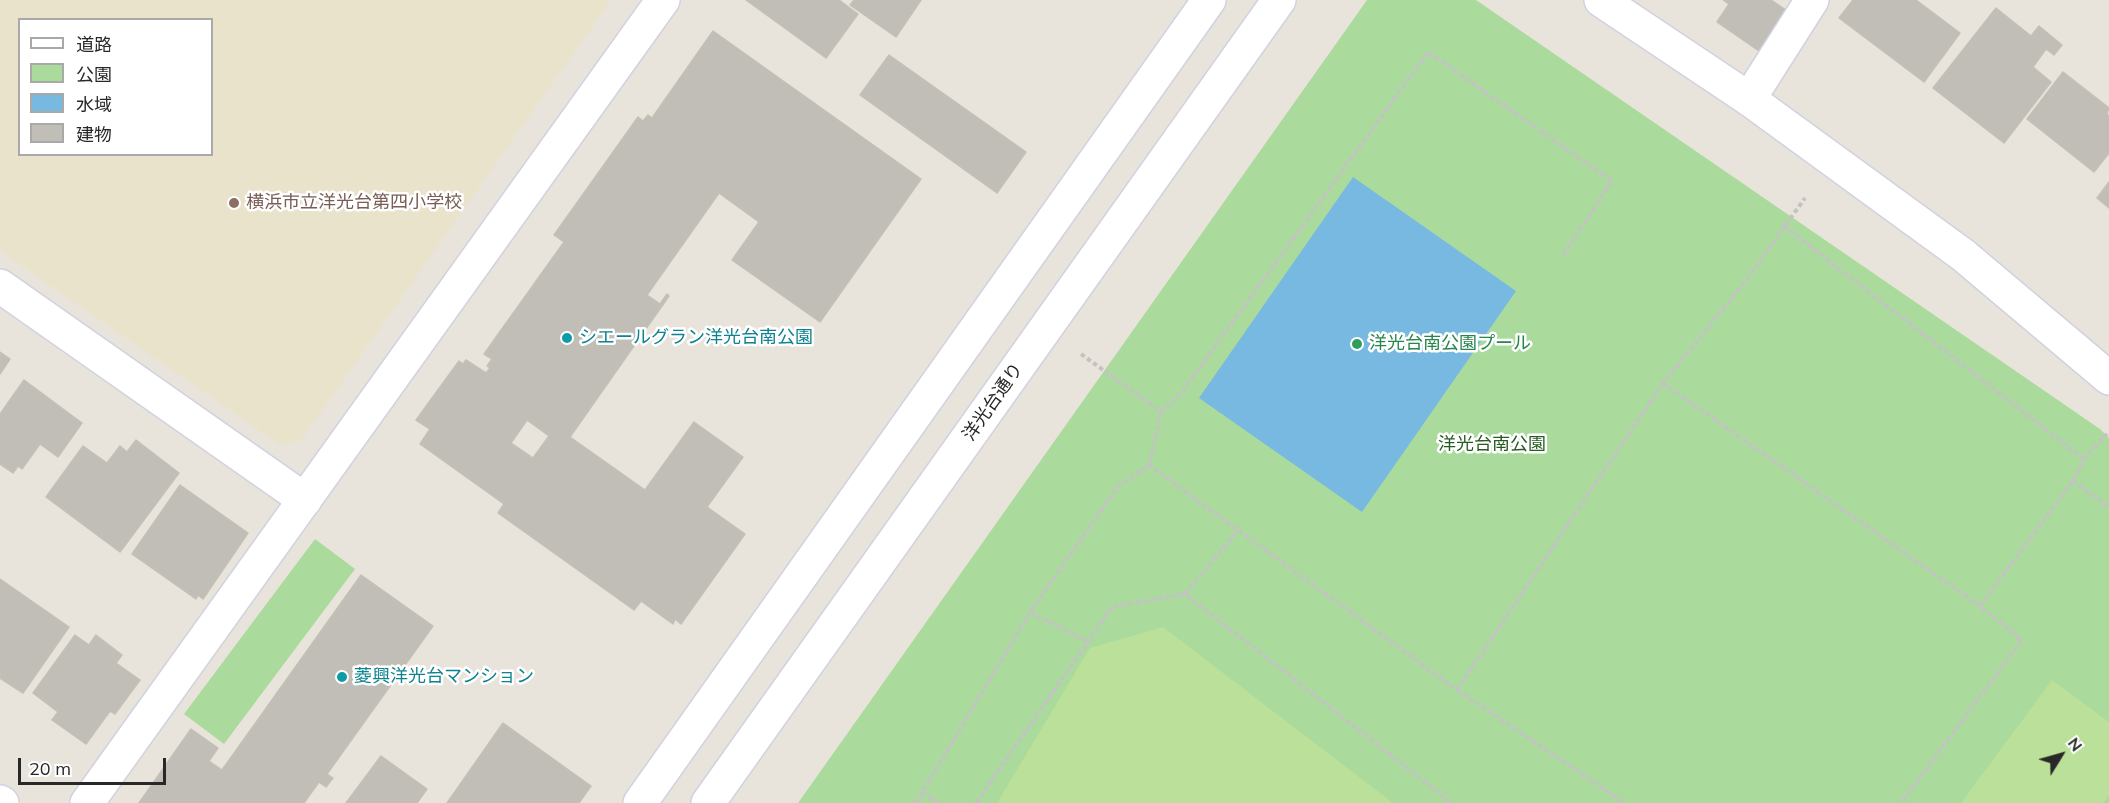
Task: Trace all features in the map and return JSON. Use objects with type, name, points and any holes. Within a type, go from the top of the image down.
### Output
[{"type":"street","points":[[87,803],[663,0]]},
{"type":"street","points":[[640,803],[1209,0]]},
{"type":"street","name":"洋光台通り","points":[[708,803],[1279,0]]},
{"type":"street","points":[[1601,0],[1749,99],[1963,255],[2109,378]]},
{"type":"street","points":[[1749,99],[1812,0]]},
{"type":"street","points":[[0,286],[305,500]]},
{"type":"path","points":[[916,803],[1030,612],[1118,486],[1149,465],[1161,412],[1183,391],[1428,52],[1612,181],[1561,258]]},
{"type":"path","points":[[1457,690],[1663,383],[1744,282],[1805,198]]},
{"type":"path","points":[[1784,226],[2084,459]]},
{"type":"path","points":[[1081,354],[1161,412]]},
{"type":"path","points":[[1663,383],[1980,606],[2022,640],[1901,803]]},
{"type":"path","points":[[1980,606],[2073,481],[2084,459],[2109,432]]},
{"type":"path","points":[[1149,465],[1457,690],[1626,803]]},
{"type":"path","points":[[2073,481],[2109,507]]},
{"type":"path","points":[[976,803],[1112,607],[1185,594],[1238,530]]},
{"type":"path","points":[[1185,594],[1452,803]]},
{"type":"path","points":[[1030,612],[1088,642]]},
{"type":"path","points":[[921,794],[942,803]]},
{"type":"shaded area","name":"横浜市立洋光台第四小学校","points":[[0,0],[611,0],[301,441],[280,445],[0,251]]},
{"type":"green space","name":"洋光台南公園","points":[[1367,0],[1476,0],[2100,429],[2109,438],[2109,803],[798,803]]},
{"type":"green space","points":[[315,539],[355,569],[224,744],[184,714]]},
{"type":"green space","points":[[1163,627],[1393,803],[997,803],[1090,648]]},
{"type":"green space","points":[[2052,680],[2109,722],[2109,795],[2103,803],[1961,803]]},
{"type":"water","name":"洋光台南公園プール","points":[[1353,177],[1516,291],[1362,512],[1199,398]]},
{"type":"building","points":[[746,0],[839,0],[858,14],[826,58]]},
{"type":"building","points":[[854,0],[921,0],[896,37],[850,5]]},
{"type":"building","points":[[1723,0],[1771,0],[1786,10],[1759,51],[1717,22],[1729,4]]},
{"type":"building","points":[[1853,0],[1916,0],[1960,33],[1924,82],[1839,18]]},
{"type":"building","points":[[1996,8],[2031,36],[2039,26],[2062,45],[2054,55],[2046,49],[2033,67],[2051,82],[2004,143],[1933,88]]},
{"type":"building","name":"シエールグラン洋光台南公園","points":[[713,31],[921,179],[820,322],[732,260],[759,222],[719,193],[647,295],[660,304],[667,294],[669,296],[570,437],[645,490],[694,422],[743,457],[707,507],[745,534],[681,624],[675,619],[673,624],[641,601],[634,610],[498,513],[504,504],[420,444],[430,429],[416,420],[459,361],[463,364],[466,360],[486,373],[490,368],[487,366],[492,359],[484,354],[564,242],[554,235],[638,117],[643,121],[648,115],[652,118]],"holes":[[[527,420],[549,436],[533,458],[511,443]]]},
{"type":"building","points":[[889,55],[1026,152],[997,193],[860,95]]},
{"type":"building","points":[[2063,72],[2109,108],[2107,114],[2109,116],[2109,153],[2094,172],[2027,119]]},
{"type":"building","points":[[2109,182],[2109,208],[2097,198]]},
{"type":"building","points":[[0,352],[10,359],[0,374]]},
{"type":"building","points":[[24,380],[82,423],[58,457],[40,444],[22,469],[18,466],[13,473],[0,464],[0,414]]},
{"type":"building","points":[[136,440],[179,473],[120,552],[46,497],[83,446],[107,463],[120,446],[127,452]]},
{"type":"building","points":[[180,485],[248,533],[203,599],[198,595],[196,599],[132,554]]},
{"type":"building","name":"菱興洋光台マンション","points":[[361,575],[433,626],[327,774],[333,778],[326,787],[319,782],[304,803],[139,803],[191,729],[218,748],[209,761],[222,770]]},
{"type":"building","points":[[0,579],[69,627],[23,693],[0,678]]},
{"type":"building","points":[[75,635],[89,645],[96,635],[122,655],[116,663],[140,680],[115,714],[110,711],[86,744],[52,720],[58,712],[33,693]]},
{"type":"building","name":"菱興洋光台マンション","points":[[503,723],[591,786],[579,803],[447,803]]},
{"type":"building","points":[[381,756],[427,789],[417,803],[346,803]]},
{"type":"place","name":"横浜市立洋光台第四小学校","points":[[234,203]]},
{"type":"place","name":"シエールグラン洋光台南公園","points":[[567,338]]},
{"type":"place","name":"洋光台南公園プール","points":[[1357,344]]},
{"type":"place","name":"菱興洋光台マンション","points":[[342,677]]}]
